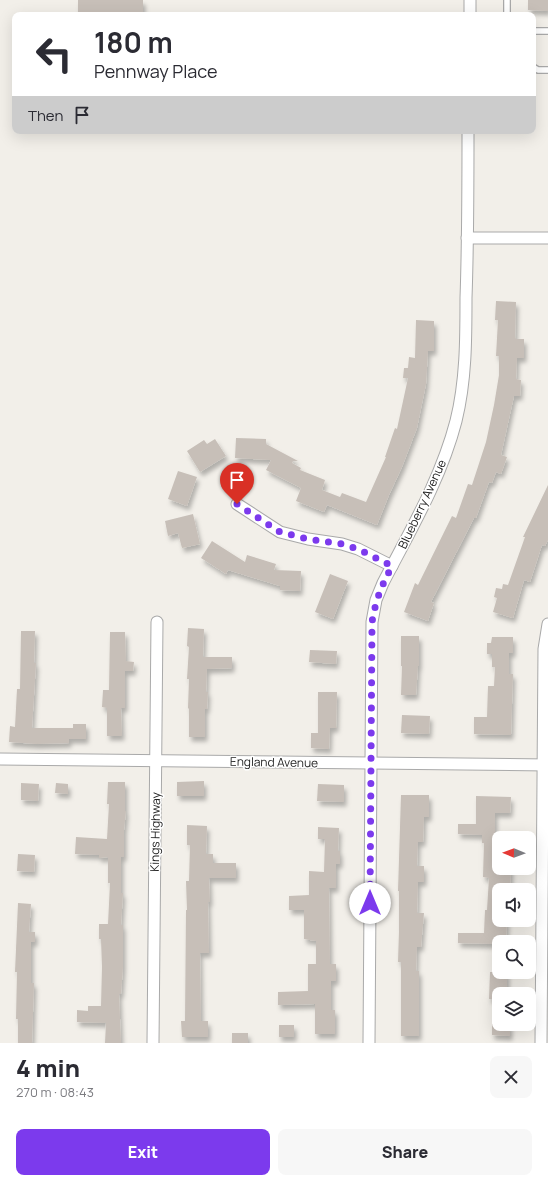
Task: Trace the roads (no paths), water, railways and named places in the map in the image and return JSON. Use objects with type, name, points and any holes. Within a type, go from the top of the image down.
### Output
[{"type":"street","points":[[470,0],[470,12]]},
{"type":"street","name":"Blueberry Avenue","points":[[369,1043],[372,622],[376,600],[383,583],[436,478],[456,420],[461,396],[464,370],[468,134]]},
{"type":"street","points":[[467,238],[548,238]]},
{"type":"street","points":[[237,504],[280,532],[308,539],[342,544],[358,549],[392,566]]},
{"type":"street","name":"Kings Highway","points":[[153,1043],[157,622]]},
{"type":"street","points":[[541,1043],[546,765],[544,649],[548,624]]},
{"type":"street","name":"England Avenue","points":[[0,760],[546,765]]},
{"type":"lane","points":[[507,0],[507,12]]},
{"type":"lane","points":[[536,31],[548,31]]},
{"type":"lane","points":[[536,69],[548,70]]}]
